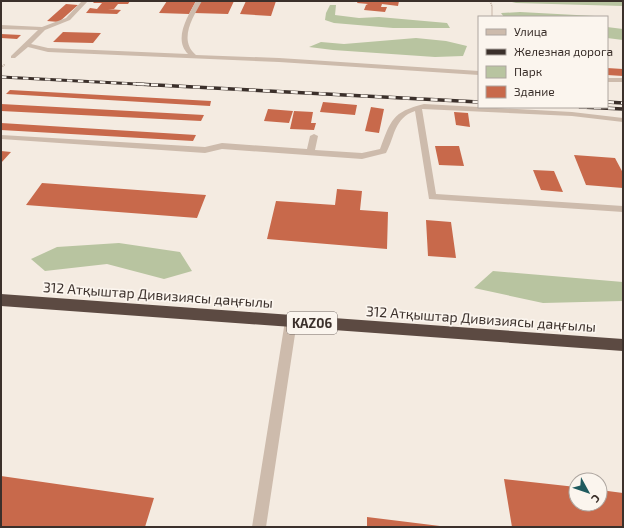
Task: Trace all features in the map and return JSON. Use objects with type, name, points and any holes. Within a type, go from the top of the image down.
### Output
[{"type":"highway","name":"312 Атқыштар Дивизиясы даңғылы","points":[[1,300],[623,345]]},
{"type":"lane","points":[[13,57],[44,29],[68,19],[85,1]]},
{"type":"lane","points":[[194,56],[186,49],[184,39],[186,26],[199,1]]},
{"type":"lane","points":[[1,27],[44,29]]},
{"type":"lane","points":[[28,45],[48,50],[279,60],[478,73]]},
{"type":"lane","points":[[608,80],[623,80]]},
{"type":"lane","points":[[1,137],[205,150],[222,146],[362,156],[383,151],[393,124],[405,112],[424,106],[572,114],[623,120]]},
{"type":"lane","points":[[418,108],[432,197],[623,209]]},
{"type":"lane","points":[[310,153],[314,136]]},
{"type":"lane","points":[[259,527],[291,321]]},
{"type":"path","points":[[490,1],[492,6],[492,16]]},
{"type":"green space","points":[[508,1],[623,1],[623,6],[516,3]]},
{"type":"green space","points":[[330,5],[336,5],[335,15],[359,18],[379,17],[447,23],[450,28],[393,28],[334,23],[325,20],[326,13]]},
{"type":"green space","points":[[520,12],[595,16],[503,16],[501,13]]},
{"type":"green space","points":[[608,27],[623,29],[623,40],[608,38]]},
{"type":"green space","points":[[416,38],[446,41],[467,46],[463,56],[435,57],[309,47],[321,42],[344,44]]},
{"type":"green space","points":[[119,243],[180,252],[192,271],[164,279],[107,264],[45,271],[31,259],[57,247]]},
{"type":"green space","points":[[493,271],[623,282],[623,301],[543,303],[474,288]]},
{"type":"building","points":[[95,1],[130,1],[128,4],[118,4],[114,9],[108,9],[121,10],[117,14],[86,13],[90,8],[97,9],[102,3],[93,3]]},
{"type":"building","points":[[167,1],[196,1],[189,14],[159,13]]},
{"type":"building","points":[[201,1],[234,1],[228,14],[194,13]]},
{"type":"building","points":[[246,1],[276,1],[271,16],[240,14]]},
{"type":"building","points":[[358,1],[399,1],[398,6],[382,4],[381,7],[387,7],[385,12],[364,10],[368,4],[357,3]]},
{"type":"building","points":[[66,4],[78,5],[59,22],[47,21]]},
{"type":"building","points":[[63,32],[101,33],[93,43],[53,42]]},
{"type":"building","points":[[1,34],[21,35],[17,39],[1,38]]},
{"type":"building","points":[[608,68],[623,69],[623,76],[608,75]]},
{"type":"building","points":[[10,90],[211,101],[210,106],[6,94]]},
{"type":"building","points":[[323,102],[357,105],[355,115],[320,112]]},
{"type":"building","points":[[1,104],[204,115],[201,121],[1,111]]},
{"type":"building","points":[[371,107],[384,109],[379,133],[365,131]]},
{"type":"building","points":[[268,109],[293,111],[289,123],[264,121]]},
{"type":"building","points":[[294,111],[313,112],[311,123],[316,123],[314,130],[290,129]]},
{"type":"building","points":[[454,112],[468,113],[470,127],[456,125]]},
{"type":"building","points":[[1,123],[196,135],[193,141],[1,130]]},
{"type":"building","points":[[435,146],[459,146],[464,166],[439,165]]},
{"type":"building","points":[[1,151],[11,152],[1,163]]},
{"type":"building","points":[[574,155],[615,158],[623,173],[623,188],[586,185]]},
{"type":"building","points":[[533,170],[554,171],[563,192],[541,190]]},
{"type":"building","points":[[42,183],[206,195],[197,218],[26,205]]},
{"type":"building","points":[[337,189],[362,191],[360,210],[388,212],[387,249],[267,239],[276,201],[335,205]]},
{"type":"building","points":[[426,220],[451,222],[456,258],[428,256]]},
{"type":"building","points":[[1,476],[154,498],[145,527],[1,527]]},
{"type":"building","points":[[504,479],[568,486],[568,512],[608,512],[608,491],[623,493],[623,527],[512,527]]},
{"type":"building","points":[[367,517],[440,526],[440,527],[367,527]]},
{"type":"railway","points":[[1,77],[156,85]]},
{"type":"railway","points":[[137,84],[156,85]]},
{"type":"railway","points":[[156,85],[478,102]]},
{"type":"railway","points":[[608,102],[623,103]]},
{"type":"railway","points":[[602,108],[623,109]]}]
